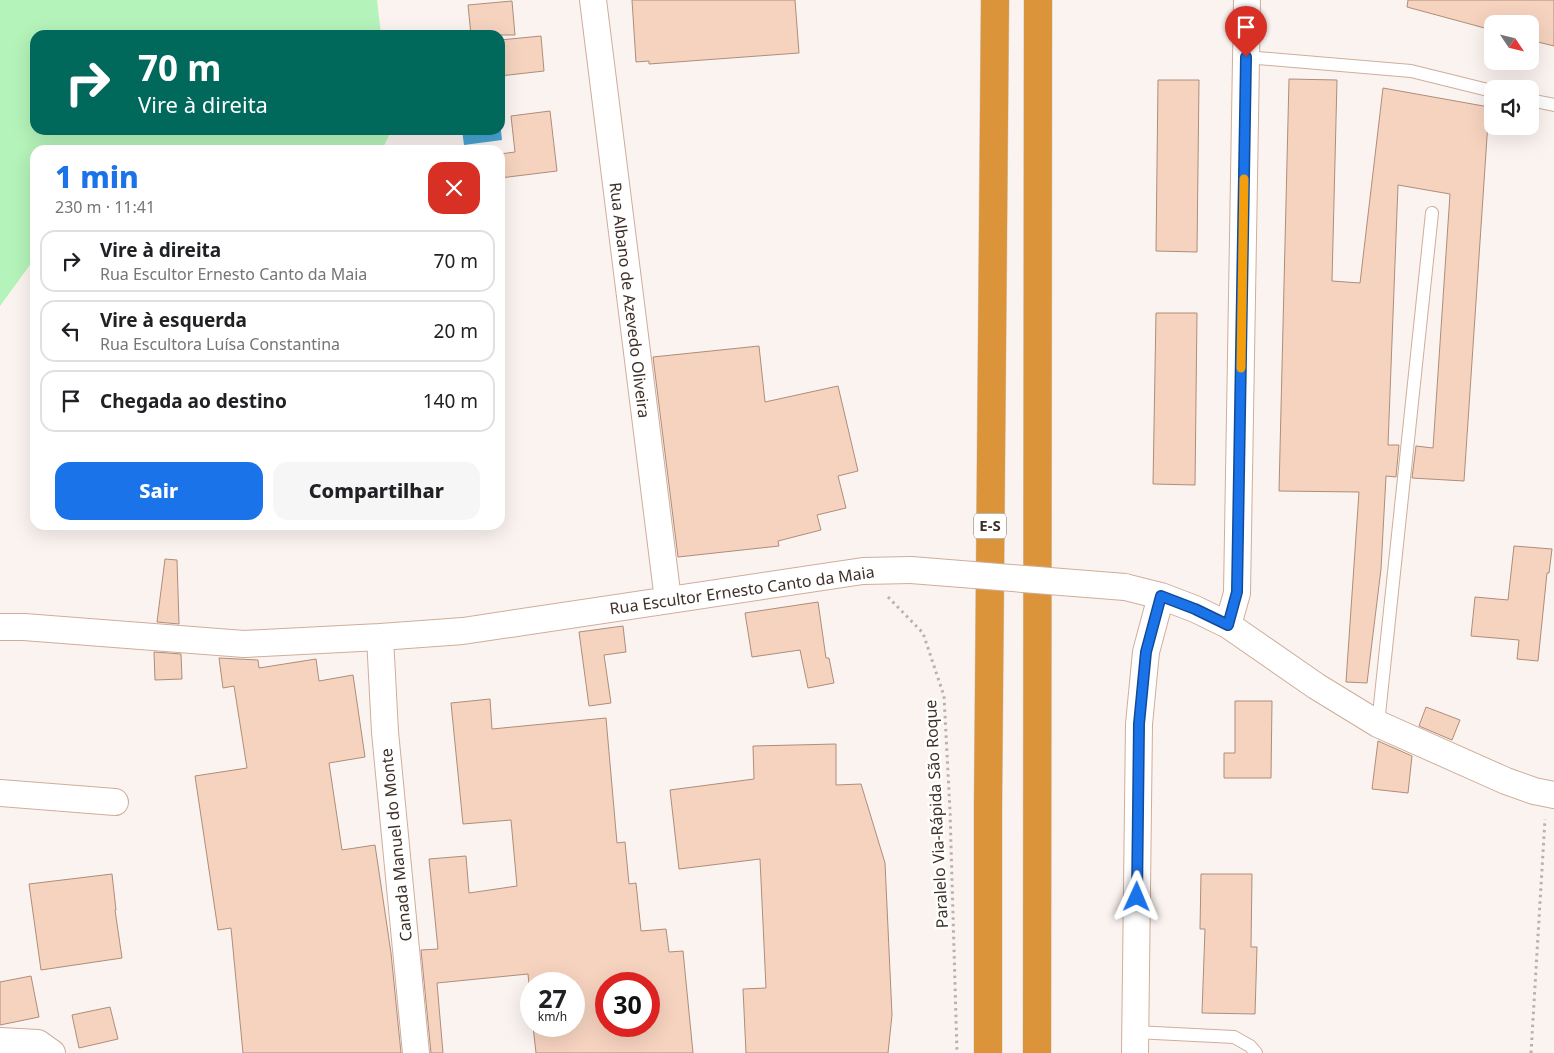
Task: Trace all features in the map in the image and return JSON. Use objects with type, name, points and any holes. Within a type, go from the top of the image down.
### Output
[{"type":"highway","name":"E-S","points":[[988,1053],[988,806],[995,0]]},
{"type":"highway","points":[[1037,1053],[1038,0]]},
{"type":"street","name":"Rua Albano de Azevedo Oliveira","points":[[593,0],[668,600]]},
{"type":"street","points":[[1228,625],[1237,592],[1247,0]]},
{"type":"street","name":"Rua Escultor Ernesto Canto da Maia","points":[[0,627],[24,627],[244,644],[463,631],[863,571],[911,570],[1125,587],[1161,596],[1195,609],[1228,625],[1316,686],[1378,724],[1506,781],[1550,794]]},
{"type":"street","points":[[1135,1042],[1139,724],[1146,652],[1161,596]]},
{"type":"street","name":"Canada Manuel do Monte","points":[[380,637],[386,732],[416,1053]]},
{"type":"street","points":[[0,793],[115,802]]},
{"type":"street","points":[[0,1041],[38,1043],[52,1053]]},
{"type":"lane","points":[[1246,57],[1411,71],[1484,89]]},
{"type":"lane","points":[[1539,102],[1554,105]]},
{"type":"lane","points":[[1378,724],[1432,212]]},
{"type":"lane","points":[[1135,1042],[1234,1037],[1250,1046],[1256,1053]]},
{"type":"path","name":"Paralelo Via-Rápida São Roque","points":[[863,571],[923,633],[944,696],[950,811],[957,1053]]},
{"type":"path","points":[[1531,1053],[1550,794]]},
{"type":"green space","points":[[0,0],[377,0],[380,30],[30,30],[30,135],[389,135],[384,145],[30,145],[30,265],[0,306]]},
{"type":"water","points":[[463,135],[501,135],[502,140],[464,145]]},
{"type":"building","points":[[632,0],[795,0],[799,53],[649,64],[649,61],[636,62]]},
{"type":"building","points":[[1408,0],[1554,0],[1554,46],[1539,42],[1539,15],[1484,15],[1484,28],[1407,7]]},
{"type":"building","points":[[512,1],[515,35],[505,35],[505,30],[470,30],[468,5]]},
{"type":"building","points":[[541,36],[544,71],[505,75],[505,40]]},
{"type":"building","points":[[1289,79],[1337,80],[1332,281],[1360,283],[1383,88],[1484,106],[1484,135],[1487,135],[1464,481],[1412,478],[1416,446],[1433,448],[1450,194],[1398,185],[1388,445],[1399,445],[1396,477],[1386,476],[1381,569],[1367,683],[1346,682],[1359,492],[1279,491]]},
{"type":"building","points":[[1158,80],[1199,80],[1197,252],[1156,251]]},
{"type":"building","points":[[550,111],[557,171],[505,177],[505,153],[515,152],[511,116]]},
{"type":"building","points":[[1156,313],[1197,313],[1195,485],[1153,484]]},
{"type":"building","points":[[759,346],[765,402],[838,386],[858,471],[838,476],[846,508],[817,515],[821,530],[778,541],[779,546],[678,557],[653,357]]},
{"type":"building","points":[[1514,546],[1552,549],[1549,573],[1547,573],[1538,661],[1517,659],[1519,640],[1471,636],[1475,597],[1508,600]]},
{"type":"building","points":[[165,559],[177,560],[179,624],[157,622]]},
{"type":"building","points":[[818,602],[826,658],[829,658],[834,683],[808,688],[800,650],[752,657],[745,613]]},
{"type":"building","points":[[623,626],[626,652],[604,655],[611,703],[589,706],[579,632]]},
{"type":"building","points":[[154,652],[181,654],[182,679],[155,680]]},
{"type":"building","points":[[219,658],[258,660],[259,668],[316,659],[319,681],[353,675],[365,757],[329,763],[342,850],[375,845],[391,953],[401,1053],[243,1053],[231,928],[218,930],[195,776],[247,768],[234,686],[223,688]]},
{"type":"building","points":[[490,699],[492,729],[606,718],[617,843],[625,842],[629,884],[636,883],[641,931],[666,929],[669,952],[683,951],[693,1053],[536,1053],[534,1037],[585,1037],[585,972],[520,972],[520,975],[437,983],[443,1053],[431,1053],[421,950],[438,949],[429,859],[466,856],[469,893],[517,886],[511,820],[463,824],[451,703]]},
{"type":"building","points":[[1235,701],[1272,701],[1271,778],[1224,778],[1224,753],[1235,753]]},
{"type":"building","points":[[1426,707],[1460,720],[1452,740],[1419,726]]},
{"type":"building","points":[[1378,741],[1412,756],[1408,793],[1372,789]]},
{"type":"building","points":[[836,744],[836,785],[861,784],[885,863],[892,1015],[888,1053],[746,1053],[743,989],[766,988],[760,859],[679,869],[670,790],[754,779],[753,746]]},
{"type":"building","points":[[112,874],[122,958],[41,970],[29,884]]},
{"type":"building","points":[[1201,874],[1252,874],[1251,947],[1257,947],[1255,1014],[1202,1013],[1205,929],[1200,929]]},
{"type":"building","points":[[31,976],[39,1017],[0,1025],[0,982]]},
{"type":"building","points":[[110,1007],[118,1039],[79,1048],[72,1015]]},
{"type":"slow traffic","points":[[1241,368],[1244,179]]},
{"type":"route","points":[[1137,897],[1139,724],[1146,652],[1161,596],[1195,609],[1228,625],[1237,592],[1246,57]]}]
